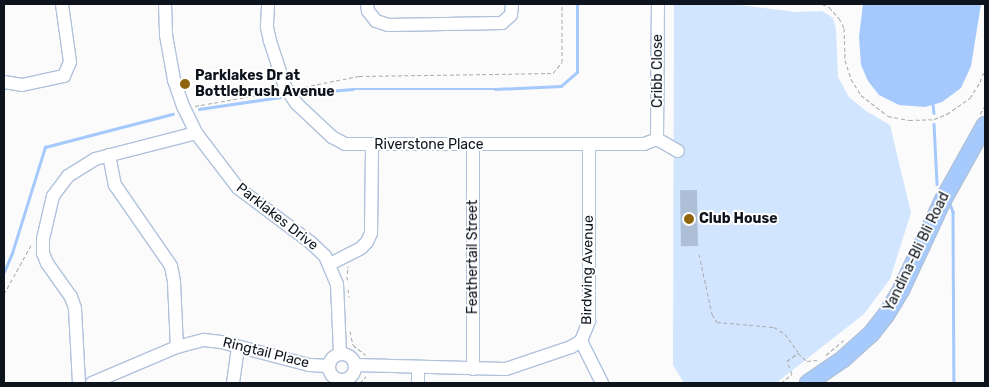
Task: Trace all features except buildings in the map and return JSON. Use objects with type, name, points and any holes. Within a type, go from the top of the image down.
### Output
[{"type":"main road","name":"Yandina-Bli Bli Road","points":[[808,383],[842,359],[871,334],[886,315],[901,290],[981,121]]},
{"type":"street","points":[[4,82],[22,85],[64,76],[70,62],[62,4]]},
{"type":"street","name":"Parklakes Drive","points":[[165,4],[166,35],[174,80],[183,106],[196,133],[238,188],[310,242],[330,264],[339,296],[340,353]]},
{"type":"street","points":[[367,4],[371,17],[382,24],[448,25],[502,23],[511,15],[512,4]]},
{"type":"street","name":"Cribb Close","points":[[657,139],[658,4]]},
{"type":"street","name":"Riverstone Place","points":[[268,6],[267,27],[272,48],[290,95],[338,142],[372,146],[590,145],[644,144],[657,139]]},
{"type":"street","points":[[79,383],[75,308],[68,292],[44,258],[43,239],[53,196],[61,183],[88,162],[196,133]]},
{"type":"street","points":[[657,139],[678,151]]},
{"type":"street","name":"Birdwing Avenue","points":[[356,375],[418,368],[512,369],[582,341],[589,321],[590,145]]},
{"type":"street","points":[[330,264],[361,248],[367,242],[371,233],[372,146]]},
{"type":"street","name":"Feathertail Street","points":[[473,146],[473,369]]},
{"type":"street","points":[[109,155],[115,185],[171,266],[174,282],[177,347]]},
{"type":"street","name":"Ringtail Place","points":[[92,383],[177,347],[204,340],[299,363],[332,375]]},
{"type":"street","points":[[582,341],[603,382]]},
{"type":"street","points":[[233,383],[238,347]]},
{"type":"street","points":[[340,353],[349,356],[356,375],[340,380],[332,375],[332,359],[340,353]]},
{"type":"street","points":[[418,368],[418,383]]},
{"type":"path","points":[[290,89],[359,76],[553,73],[562,62],[562,4]]},
{"type":"path","points":[[788,4],[822,4],[840,18],[844,28],[845,60],[851,79],[861,95],[888,116],[909,120],[934,118],[947,114],[970,98],[980,82],[985,68]]},
{"type":"path","points":[[195,106],[283,90]]},
{"type":"path","points":[[193,102],[197,112]]},
{"type":"path","points":[[981,121],[985,106]]},
{"type":"path","points":[[4,294],[32,244]]},
{"type":"path","points":[[699,254],[712,314],[717,322],[774,327],[785,334],[798,353],[807,361],[816,361],[844,340]]},
{"type":"path","points":[[346,256],[349,264],[347,281],[349,303]]},
{"type":"path","points":[[350,329],[352,343],[366,355],[356,375]]},
{"type":"path","points":[[781,383],[792,374],[787,361],[798,353]]},
{"type":"shaded area","points":[[674,4],[732,4],[795,12],[822,11],[833,18],[836,29],[838,77],[849,97],[866,111],[890,125],[911,213],[890,279],[864,314],[776,383],[684,383],[673,365]]},
{"type":"water","points":[[863,4],[981,4],[971,66],[961,88],[942,102],[925,107],[899,105],[879,95],[868,81],[861,65],[859,37]]},
{"type":"waterway","points":[[304,93],[353,89],[495,89],[561,86],[577,72],[577,4]]},
{"type":"waterway","points":[[199,109],[280,97]]},
{"type":"waterway","points":[[933,104],[934,113]]},
{"type":"waterway","points":[[4,272],[12,253],[45,147],[173,114]]},
{"type":"waterway","points":[[934,124],[937,184]]},
{"type":"waterway","points":[[950,204],[953,212],[954,383]]},
{"type":"place","name":"Parklakes Dr at Bottlebrush Avenue","points":[[185,84]]},
{"type":"place","name":"Club House","points":[[689,219]]}]
